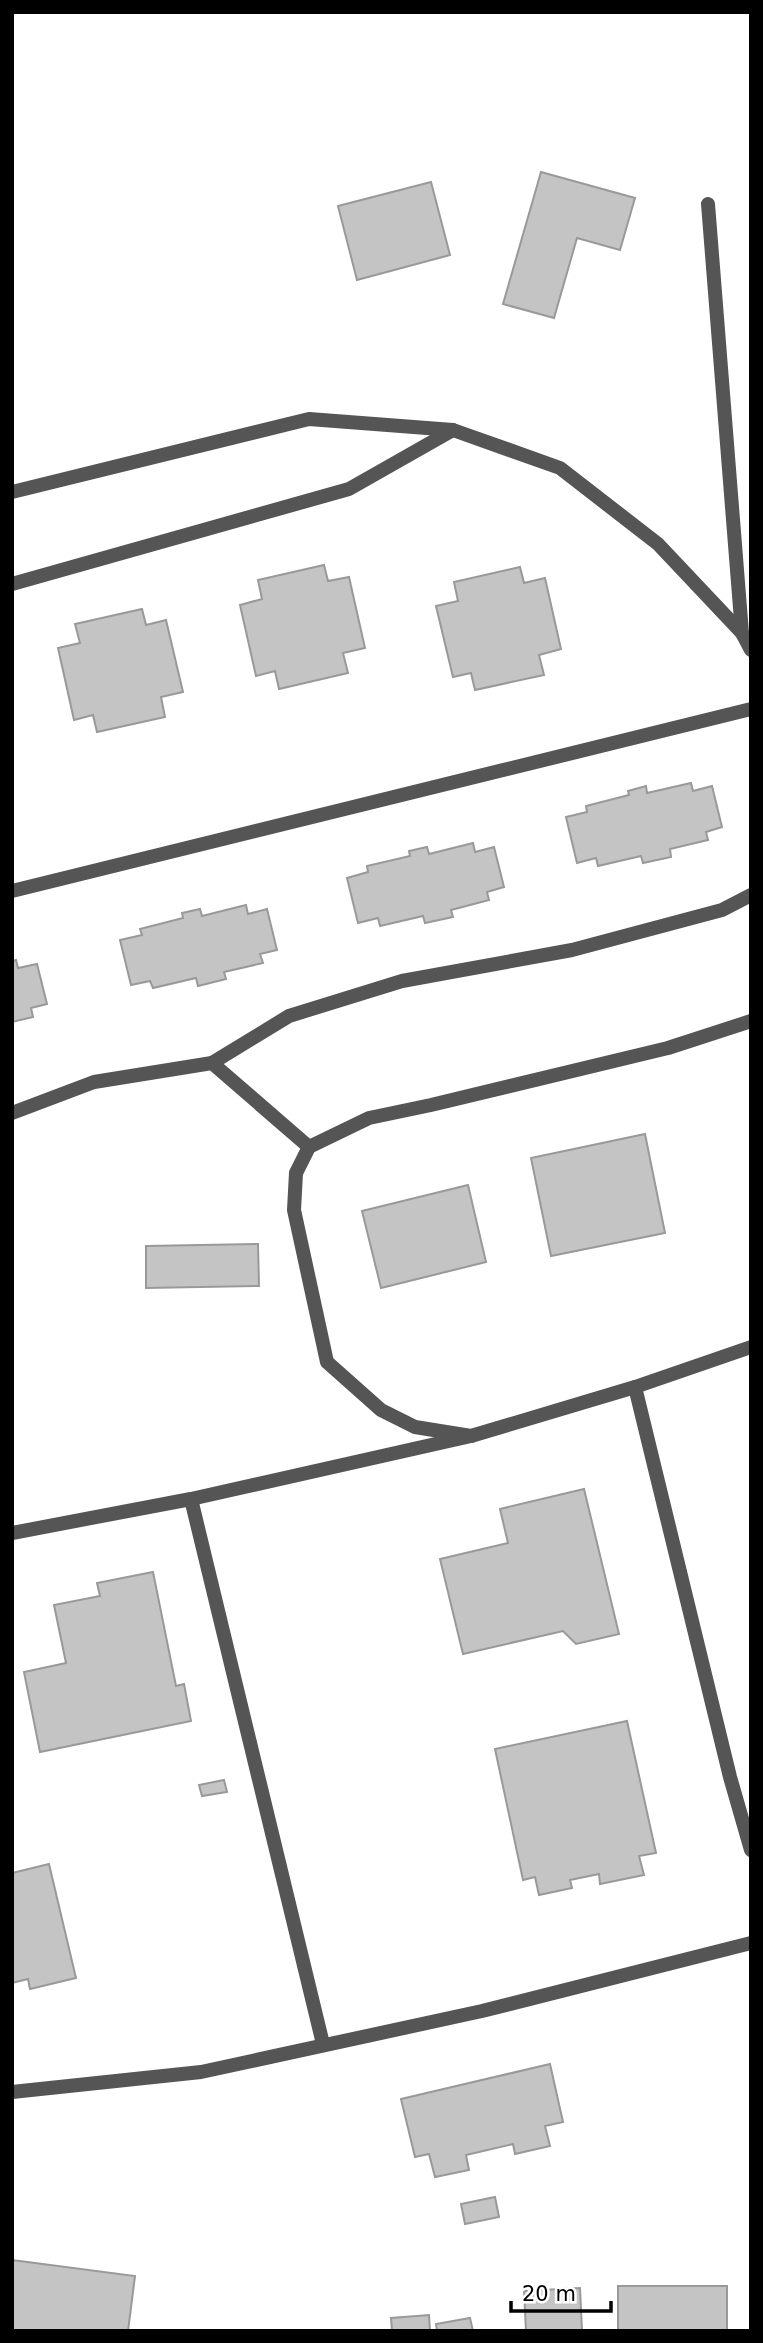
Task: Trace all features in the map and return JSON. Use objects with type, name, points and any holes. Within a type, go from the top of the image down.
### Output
[{"type":"street","points":[[708,204],[742,633]]},
{"type":"street","points":[[12,492],[309,419],[453,430],[560,468],[658,544],[742,633],[751,650]]},
{"type":"street","points":[[12,584],[349,489],[453,430]]},
{"type":"street","points":[[12,891],[751,709]]},
{"type":"street","points":[[12,1113],[94,1082],[212,1063],[289,1016],[402,981],[597,943],[722,910],[751,895]]},
{"type":"street","points":[[471,1436],[415,1427],[381,1410],[327,1362],[295,1210],[296,1173],[309,1147],[369,1118],[668,1048],[751,1021]]},
{"type":"street","points":[[212,1063],[309,1147]]},
{"type":"street","points":[[12,1533],[191,1499],[471,1436],[635,1387],[751,1347]]},
{"type":"street","points":[[635,1387],[730,1776],[751,1850]]},
{"type":"street","points":[[191,1499],[323,2044]]},
{"type":"street","points":[[12,2092],[201,2072],[482,2011],[751,1943]]},
{"type":"building","points":[[541,172],[635,198],[620,250],[577,238],[554,318],[503,304]]},
{"type":"building","points":[[431,182],[450,255],[357,280],[338,206]]},
{"type":"building","points":[[324,565],[328,581],[349,577],[365,648],[343,653],[348,673],[279,689],[275,671],[256,676],[240,605],[262,599],[258,580]]},
{"type":"building","points":[[520,567],[524,583],[545,578],[561,649],[539,655],[544,675],[475,690],[471,673],[453,677],[436,606],[458,601],[454,582]]},
{"type":"building","points":[[142,609],[146,625],[166,620],[183,692],[161,697],[165,717],[97,732],[93,715],[74,720],[58,648],[80,643],[75,624]]},
{"type":"building","points":[[691,783],[693,791],[712,786],[722,827],[706,832],[708,840],[670,849],[671,857],[643,863],[641,856],[598,866],[596,858],[577,863],[566,817],[587,812],[586,806],[629,795],[628,791],[646,786],[647,793]]},
{"type":"building","points":[[473,843],[475,852],[494,847],[504,887],[487,892],[489,900],[451,910],[453,917],[425,923],[423,916],[380,926],[378,918],[358,923],[347,878],[368,872],[367,866],[410,856],[409,851],[427,847],[429,854]]},
{"type":"building","points":[[246,905],[248,914],[267,909],[277,950],[260,954],[263,963],[224,972],[226,979],[198,986],[196,978],[153,988],[150,981],[131,985],[120,940],[142,935],[140,929],[183,918],[182,913],[200,909],[202,916]]},
{"type":"building","points":[[16,960],[18,968],[37,964],[47,1004],[31,1008],[33,1017],[12,1022],[12,961]]},
{"type":"building","points":[[645,1134],[665,1233],[551,1256],[531,1158]]},
{"type":"building","points":[[468,1185],[486,1262],[381,1288],[362,1211]]},
{"type":"building","points":[[258,1244],[259,1286],[146,1288],[146,1246]]},
{"type":"building","points":[[584,1489],[619,1634],[576,1644],[563,1631],[463,1654],[440,1559],[508,1543],[500,1509]]},
{"type":"building","points":[[153,1572],[176,1686],[184,1684],[191,1721],[40,1752],[24,1672],[66,1663],[54,1605],[100,1596],[97,1583]]},
{"type":"building","points":[[627,1721],[656,1853],[639,1856],[644,1875],[600,1884],[599,1874],[570,1880],[572,1888],[539,1895],[535,1877],[523,1880],[495,1749]]},
{"type":"building","points":[[224,1780],[227,1792],[202,1796],[199,1785]]},
{"type":"building","points":[[49,1864],[76,1978],[30,1989],[28,1979],[12,1983],[12,1873]]},
{"type":"building","points":[[550,2064],[563,2122],[545,2126],[550,2146],[515,2154],[513,2144],[466,2155],[469,2170],[435,2177],[429,2154],[415,2157],[401,2099]]},
{"type":"building","points":[[495,2197],[499,2217],[465,2224],[461,2204]]},
{"type":"building","points":[[12,2260],[135,2276],[128,2331],[12,2331]]},
{"type":"building","points":[[618,2286],[727,2286],[727,2331],[618,2331]]},
{"type":"building","points":[[580,2288],[582,2331],[526,2331],[524,2291]]},
{"type":"building","points":[[429,2315],[430,2331],[392,2331],[391,2318]]},
{"type":"building","points":[[470,2318],[473,2331],[437,2331],[436,2324]]}]
